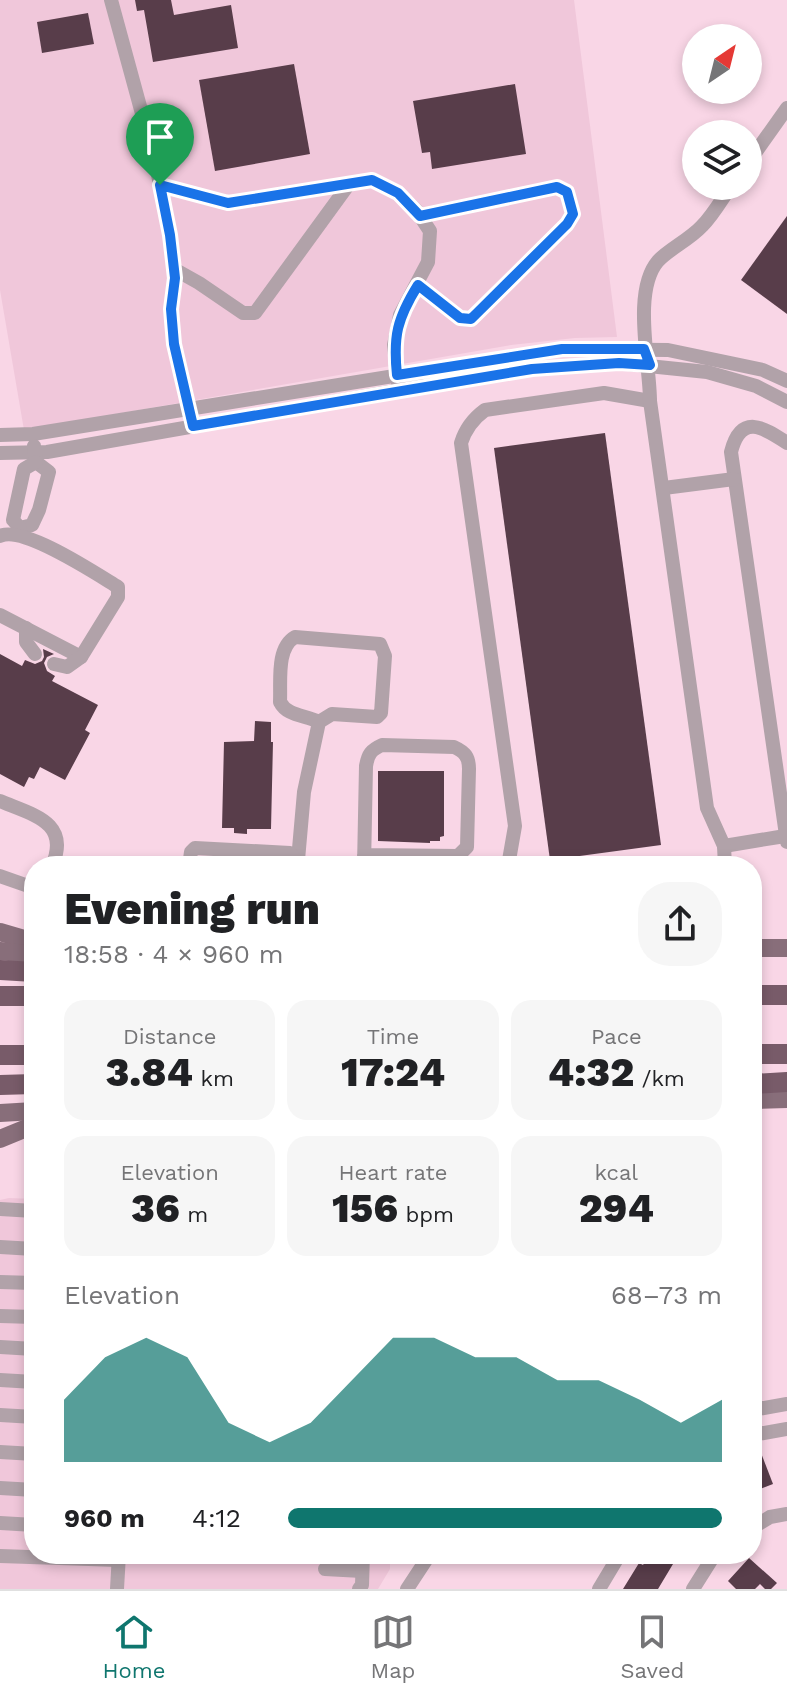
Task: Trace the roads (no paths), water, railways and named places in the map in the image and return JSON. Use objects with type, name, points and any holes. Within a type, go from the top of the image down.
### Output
[{"type":"highway","points":[[0,970],[24,971]]},
{"type":"highway","points":[[762,995],[787,995]]},
{"type":"highway","points":[[0,996],[24,996]]},
{"type":"highway","points":[[762,1054],[787,1054]]},
{"type":"highway","points":[[0,1055],[24,1055]]},
{"type":"highway","points":[[762,1083],[787,1082]]},
{"type":"highway","points":[[0,1085],[24,1084]]},
{"type":"main road","points":[[0,932],[24,939]]},
{"type":"main road","points":[[762,948],[787,948]]},
{"type":"main road","points":[[0,951],[24,954]]},
{"type":"main road","points":[[762,1100],[787,1099]]},
{"type":"main road","points":[[0,1113],[24,1112]]},
{"type":"main road","points":[[0,1139],[24,1129]]},
{"type":"street","points":[[111,0],[160,185],[170,235],[174,269],[171,309],[174,344],[193,426]]},
{"type":"street","points":[[762,143],[787,108]]},
{"type":"street","points":[[160,185],[228,203],[372,180],[398,193],[430,231],[428,262],[400,315],[394,345],[398,383]]},
{"type":"street","points":[[174,269],[243,313],[255,313],[349,184]]},
{"type":"street","points":[[418,285],[460,318],[471,319],[567,224],[573,214],[567,192],[557,187],[420,216]]},
{"type":"street","points":[[721,200],[703,225],[659,260],[648,277],[644,349],[650,365],[650,401],[707,808],[724,846],[724,856]]},
{"type":"street","points":[[54,664],[67,667],[81,657],[118,597],[118,587],[19,531],[13,520],[24,469],[36,457],[47,452],[193,426],[562,349],[668,350],[763,370],[787,381]]},
{"type":"street","points":[[0,435],[33,434],[189,409],[398,383],[619,363],[707,372],[756,386],[787,402]]},
{"type":"street","points":[[510,856],[515,826],[461,443],[463,435],[477,415],[485,410],[604,393],[650,401]]},
{"type":"street","points":[[724,846],[786,839],[731,452],[734,441],[743,430],[754,425],[766,428],[787,443]]},
{"type":"street","points":[[0,536],[32,525],[39,510],[49,472],[36,457],[33,434]]},
{"type":"street","points":[[0,453],[36,457]]},
{"type":"street","points":[[664,488],[734,479]]},
{"type":"street","points":[[0,615],[81,657]]},
{"type":"street","points":[[26,628],[26,642],[35,654]]},
{"type":"street","points":[[299,856],[304,792],[319,722],[332,714],[377,717],[381,713],[385,656],[380,644],[295,637],[288,641],[283,649],[280,702],[283,709],[290,713],[305,715],[319,722]]},
{"type":"street","points":[[364,856],[366,766],[373,749],[382,745],[454,747],[469,759],[467,847],[464,856]]},
{"type":"street","points":[[0,801],[40,818],[54,831],[59,841],[56,856]]},
{"type":"street","points":[[190,856],[195,848],[290,853],[292,856]]},
{"type":"street","points":[[0,876],[24,884]]},
{"type":"street","points":[[0,1209],[24,1210]]},
{"type":"street","points":[[0,1247],[24,1248]]},
{"type":"street","points":[[0,1282],[24,1283]]},
{"type":"street","points":[[0,1316],[24,1317]]},
{"type":"street","points":[[0,1347],[24,1348]]},
{"type":"street","points":[[0,1380],[24,1381]]},
{"type":"street","points":[[762,1408],[787,1404]]},
{"type":"street","points":[[0,1415],[24,1416]]},
{"type":"street","points":[[762,1433],[787,1429]]},
{"type":"street","points":[[0,1452],[24,1453]]},
{"type":"street","points":[[0,1488],[24,1489]]},
{"type":"street","points":[[762,1522],[787,1514]]},
{"type":"street","points":[[0,1523],[24,1524]]},
{"type":"street","points":[[0,1556],[24,1556]]},
{"type":"street","points":[[117,1589],[118,1564]]},
{"type":"street","points":[[359,1589],[362,1585],[362,1564]]},
{"type":"street","points":[[407,1589],[423,1564]]},
{"type":"street","points":[[599,1589],[614,1564]]},
{"type":"street","points":[[693,1589],[709,1564]]},
{"type":"street","points":[[325,1569],[362,1571]]}]
